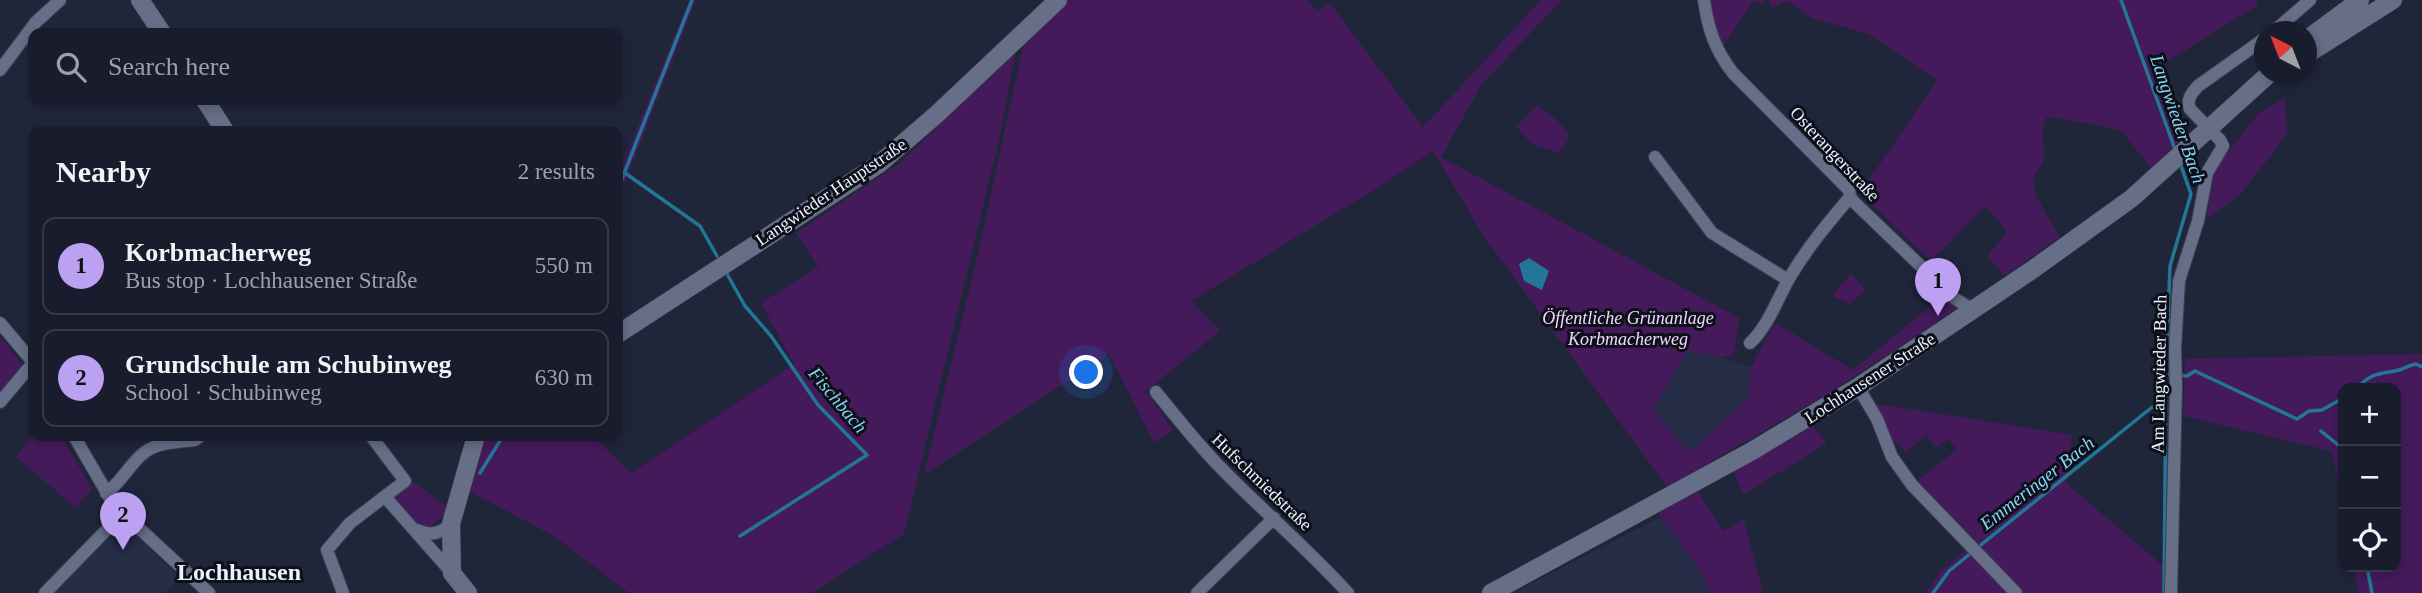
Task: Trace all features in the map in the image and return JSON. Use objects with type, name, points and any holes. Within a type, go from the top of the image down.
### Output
[{"type":"main road","points":[[140,0],[159,28]]},
{"type":"main road","name":"Langwieder Hauptstraße","points":[[623,331],[879,164],[937,114],[1058,0]]},
{"type":"main road","points":[[2317,32],[2360,0]]},
{"type":"main road","points":[[2317,48],[2393,0]]},
{"type":"main road","name":"Lochhausener Straße","points":[[1491,593],[1752,451],[1858,387],[2132,198],[2258,84]]},
{"type":"main road","name":"Lochhausener Straße","points":[[2214,123],[2266,84]]},
{"type":"main road","points":[[208,105],[222,126]]},
{"type":"main road","points":[[468,593],[452,573],[451,524],[474,441]]},
{"type":"street","points":[[31,28],[60,0]]},
{"type":"street","name":"Osterangerstraße","points":[[1704,0],[1712,39],[1721,57],[1747,89],[1849,190],[1850,197],[1954,298],[1973,310]]},
{"type":"street","points":[[2286,21],[2310,0]]},
{"type":"street","points":[[0,69],[28,32]]},
{"type":"street","points":[[2214,123],[2189,106],[2191,94],[2254,46]]},
{"type":"street","name":"Am Langwieder Bach","points":[[2171,593],[2179,281],[2198,221],[2207,173],[2223,146],[2214,123]]},
{"type":"street","points":[[1655,157],[1712,233],[1788,280]]},
{"type":"street","points":[[1751,343],[1761,333],[1812,241],[1850,197]]},
{"type":"street","points":[[0,323],[28,356]]},
{"type":"street","points":[[0,402],[28,368]]},
{"type":"street","points":[[1858,387],[1877,419],[1892,457],[1905,475],[2016,593]]},
{"type":"street","name":"Hufschmiedstraße","points":[[1156,392],[1192,438],[1223,471],[1324,566],[1348,593]]},
{"type":"street","points":[[77,441],[106,493],[122,514],[209,593]]},
{"type":"street","points":[[106,493],[145,452],[160,446],[189,441]]},
{"type":"street","points":[[342,593],[327,550],[350,523],[405,481],[375,441]]},
{"type":"street","points":[[386,498],[417,530],[452,573]]},
{"type":"street","points":[[45,593],[122,514]]},
{"type":"street","points":[[1197,593],[1274,518]]},
{"type":"street","points":[[417,530],[428,535],[442,532],[451,524]]},
{"type":"shaded area","points":[[1529,258],[1549,271],[1542,290],[1524,281],[1519,264]]},
{"type":"shaded area","points":[[1687,351],[1721,357],[1751,367],[1748,398],[1691,452],[1653,410]]},
{"type":"shaded area","points":[[1661,517],[1703,575],[1710,593],[1512,593]]},
{"type":"shaded area","points":[[123,522],[180,578],[165,593],[53,593]]},
{"type":"green space","points":[[689,0],[696,0],[623,188],[623,163]]},
{"type":"green space","name":"Öffentliche Grünanlage Korbmacherweg","points":[[1069,0],[1307,0],[1317,11],[1329,2],[1423,127],[1541,0],[1562,0],[1482,84],[1441,157],[1739,318],[1734,355],[1721,357],[1687,351],[1653,410],[1684,447],[1691,451],[1748,398],[1751,367],[1775,323],[1853,370],[1928,308],[1945,289],[1961,306],[1829,393],[1667,487],[1485,238],[1433,151],[1384,184],[1191,301],[1220,331],[1146,391],[1173,430],[1154,443],[1109,354],[924,475],[979,249],[1024,42]]},
{"type":"green space","points":[[1700,0],[1767,0],[1761,4],[1753,1],[1715,59],[1707,41]]},
{"type":"green space","points":[[1769,0],[2256,0],[2258,5],[2158,67],[2186,134],[2151,168],[2122,131],[2047,117],[2043,126],[2044,161],[2033,178],[2036,196],[2060,237],[2004,276],[1988,256],[2007,231],[1985,206],[1931,261],[1860,193],[1937,80],[1869,34],[1811,18],[1787,1],[1772,8]]},
{"type":"green space","points":[[1016,50],[1000,136],[904,534],[812,593],[629,593],[554,536],[467,490],[484,441],[598,441],[631,473],[794,364],[761,303],[818,267],[796,233],[900,163]]},
{"type":"green space","points":[[2285,98],[2287,134],[2240,195],[2207,219],[2215,168],[2260,112]]},
{"type":"green space","points":[[1537,105],[1559,122],[1570,137],[1559,153],[1533,145],[1516,127]]},
{"type":"green space","points":[[1851,274],[1866,290],[1850,304],[1832,296]]},
{"type":"green space","points":[[0,336],[24,368],[0,395]]},
{"type":"green space","points":[[2422,354],[2422,593],[2359,593],[2355,572],[2401,572],[2401,383],[2338,383],[2338,481],[2331,451],[2183,416],[2185,359]]},
{"type":"green space","points":[[1872,403],[2072,435],[2067,484],[2162,565],[2162,593],[2018,593],[1913,484],[1957,449],[1948,439],[1936,448],[1926,435],[1906,452],[1898,442],[1890,448]]},
{"type":"green space","points":[[1812,425],[1827,443],[1743,495],[1732,469]]},
{"type":"green space","points":[[29,441],[65,441],[92,490],[75,507],[16,457]]},
{"type":"green space","points":[[411,480],[447,507],[443,517],[430,527],[420,526],[391,498]]},
{"type":"green space","points":[[1696,489],[1724,531],[1744,519],[1763,593],[1710,593],[1703,575],[1656,510]]},
{"type":"green space","points":[[1970,546],[2012,593],[1926,593],[1941,571]]},
{"type":"waterway","name":"Fischbach","points":[[623,176],[692,0]]},
{"type":"waterway","name":"Langwieder Bach","points":[[2121,0],[2176,152]]},
{"type":"waterway","name":"Langwieder Bach","points":[[2180,163],[2191,194],[2170,266],[2166,374],[2187,376],[2195,371],[2297,419],[2309,411],[2322,410],[2338,401]]},
{"type":"waterway","points":[[625,173],[700,226],[717,256]]},
{"type":"waterway","name":"Fischbach","points":[[727,274],[745,306],[771,336],[818,405],[867,455],[740,536]]},
{"type":"waterway","name":"Langwieder Bach","points":[[2363,383],[2377,374],[2416,364],[2422,367]]},
{"type":"waterway","name":"Langwieder Bach","points":[[2164,593],[2166,375]]},
{"type":"waterway","name":"Emmeringer Bach","points":[[1933,593],[1949,571],[2151,408],[2165,402]]},
{"type":"waterway","points":[[2321,431],[2339,446]]},
{"type":"waterway","name":"Fischbach","points":[[480,473],[500,441]]},
{"type":"waterway","points":[[2368,572],[2372,593]]},
{"type":"place","name":"Korbmacherweg","points":[[1938,316]]},
{"type":"place","name":"Grundschule am Schubinweg","points":[[123,550]]},
{"type":"district","name":"Lochhausen","points":[[239,572]]}]
